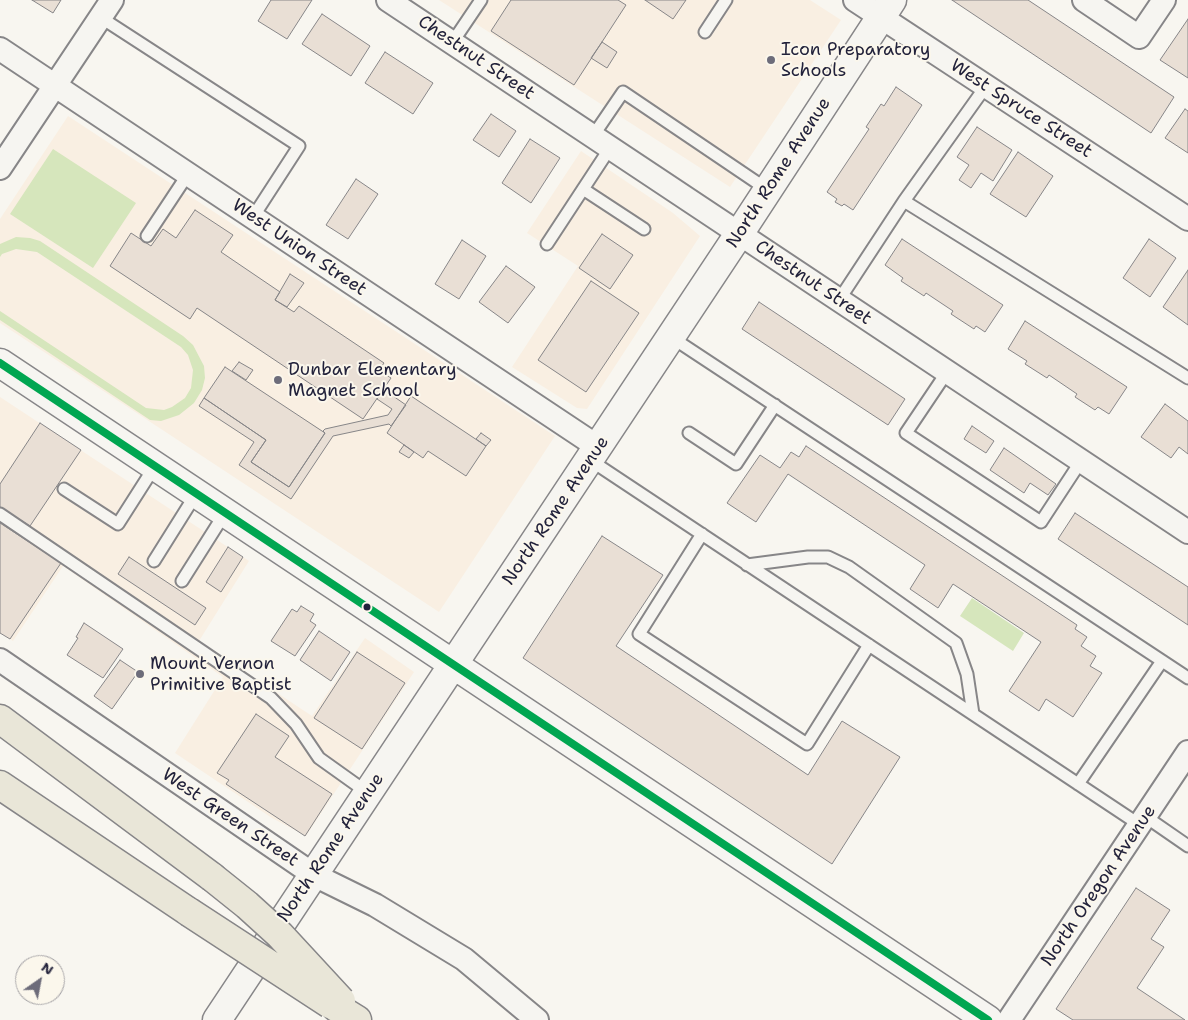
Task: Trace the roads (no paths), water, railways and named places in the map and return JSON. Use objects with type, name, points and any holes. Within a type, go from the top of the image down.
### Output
[{"type":"highway","points":[[0,719],[247,905],[280,935],[347,1012]]},
{"type":"highway","points":[[0,785],[189,912],[347,1012]]},
{"type":"street","name":"Chestnut Street","points":[[388,0],[1188,532]]},
{"type":"street","name":"West Spruce Street","points":[[855,0],[887,9],[986,86],[1188,218]]},
{"type":"street","points":[[1084,0],[1139,37],[1164,0]]},
{"type":"street","points":[[0,168],[106,9]]},
{"type":"street","name":"North Rome Avenue","points":[[217,1020],[887,9]]},
{"type":"street","name":"West Union Street","points":[[0,49],[253,217],[594,453]]},
{"type":"street","points":[[0,363],[988,1020]]},
{"type":"street","name":"West Green Street","points":[[0,660],[314,874],[375,905],[464,959],[537,1020]]},
{"type":"street","name":"North Oregon Avenue","points":[[1009,1020],[1188,752]]},
{"type":"lane","points":[[452,42],[481,0]]},
{"type":"lane","points":[[705,32],[726,0]]},
{"type":"lane","points":[[106,9],[299,146],[253,217]]},
{"type":"lane","points":[[839,300],[904,201],[986,86]]},
{"type":"lane","points":[[547,244],[583,189],[623,92],[768,190]]},
{"type":"lane","points":[[147,236],[188,174]]},
{"type":"lane","points":[[583,189],[644,229]]},
{"type":"lane","points":[[904,201],[1188,378]]},
{"type":"lane","points":[[671,337],[1188,678]]},
{"type":"lane","points":[[947,372],[906,433],[961,470],[1041,522],[1082,461]]},
{"type":"lane","points":[[689,433],[736,464],[775,405]]},
{"type":"lane","points":[[594,453],[702,534],[1078,784],[1188,846]]},
{"type":"lane","points":[[64,489],[118,524],[155,466]]},
{"type":"lane","points":[[154,560],[196,494]]},
{"type":"lane","points":[[182,581],[225,513]]},
{"type":"lane","points":[[0,514],[271,698],[296,724],[319,758],[368,793]]},
{"type":"lane","points":[[702,534],[639,634],[808,744],[869,645]]},
{"type":"lane","points":[[747,564],[808,557],[828,557],[849,567],[956,643],[967,674],[973,714]]},
{"type":"lane","points":[[1078,784],[1162,661]]},
{"type":"place","name":"Icon Preparatory Schools","points":[[771,60]]},
{"type":"place","name":"Dunbar Elementary Magnet School","points":[[278,380]]},
{"type":"place","name":"Mount Vernon Primitive Baptist","points":[[140,674]]}]
